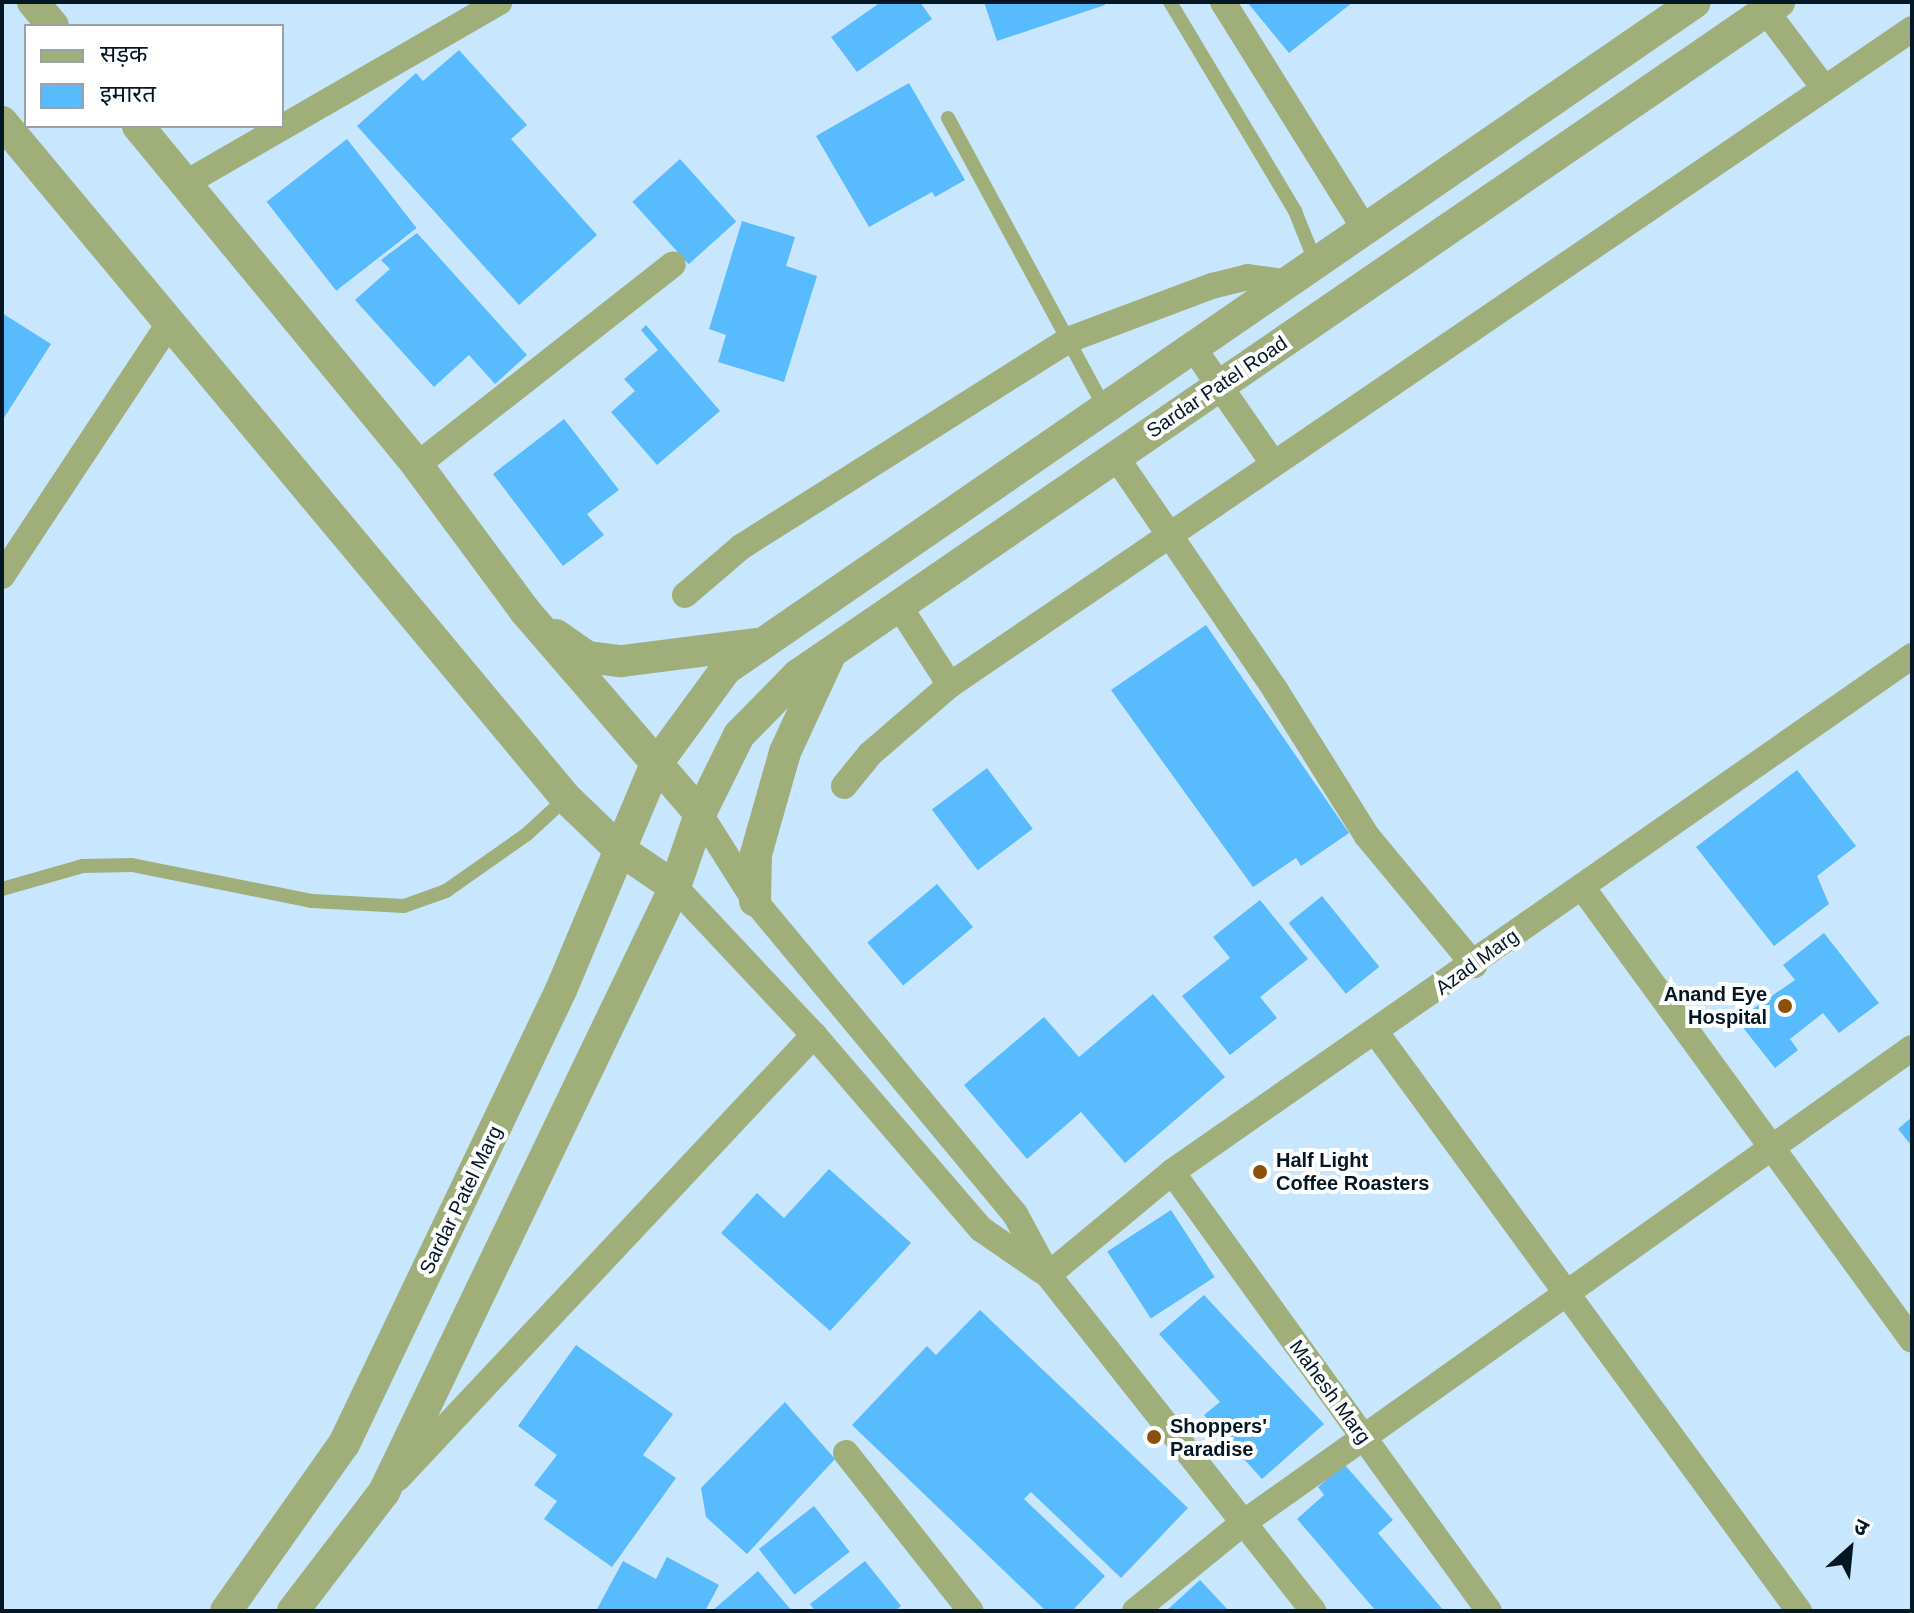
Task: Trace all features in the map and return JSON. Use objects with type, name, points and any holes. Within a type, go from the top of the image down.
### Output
[{"type":"street","points":[[33,2],[51,24]]},
{"type":"street","points":[[284,126],[499,2]]},
{"type":"street","points":[[1223,2],[1364,228]]},
{"type":"street","points":[[655,766],[726,669],[1695,2]]},
{"type":"street","points":[[1773,6],[1824,88]]},
{"type":"street","name":"Sardar Patel Road","points":[[293,1611],[384,1492],[675,887],[700,814],[739,735],[798,675],[1773,6]]},
{"type":"street","points":[[844,786],[870,754],[950,685],[1912,29]]},
{"type":"street","points":[[2,122],[168,325],[566,798],[619,849],[675,887],[814,1035],[981,1229],[1048,1275]]},
{"type":"street","points":[[140,128],[417,465],[525,611],[655,766],[700,814],[755,901],[1015,1214],[1048,1275],[1313,1611]]},
{"type":"street","points":[[186,183],[281,128]]},
{"type":"street","points":[[417,465],[673,264]]},
{"type":"street","points":[[685,595],[741,547],[1068,340],[1212,286],[1248,277],[1285,282]]},
{"type":"street","points":[[1255,303],[1283,342]]},
{"type":"street","points":[[2,576],[168,325]]},
{"type":"street","points":[[1192,346],[1273,463]]},
{"type":"street","points":[[1116,457],[1166,536],[1276,691],[1367,836],[1474,965]]},
{"type":"street","points":[[899,606],[950,685]]},
{"type":"street","points":[[525,611],[587,657],[622,661],[761,644]]},
{"type":"street","points":[[755,901],[756,854],[785,752],[831,653]]},
{"type":"street","name":"Azad Marg","points":[[1048,1275],[1172,1172],[1377,1034],[1912,656]]},
{"type":"street","name":"Sardar Patel Marg","points":[[226,1611],[344,1444],[561,990],[655,766]]},
{"type":"street","points":[[1582,887],[1912,1340]]},
{"type":"street","points":[[1377,1034],[1564,1295],[1799,1611]]},
{"type":"street","points":[[384,1492],[814,1035]]},
{"type":"street","points":[[1135,1611],[1243,1523],[1912,1048]]},
{"type":"street","name":"Mahesh Marg","points":[[1172,1172],[1489,1611]]},
{"type":"street","points":[[846,1453],[971,1611]]},
{"type":"lane","points":[[1170,2],[1295,211],[1315,261]]},
{"type":"lane","points":[[948,118],[1104,406]]},
{"type":"lane","points":[[2,889],[83,866],[132,865],[312,901],[404,906],[446,891],[527,834],[566,798]]},
{"type":"building","points":[[881,2],[920,2],[932,19],[857,72],[831,37]]},
{"type":"building","points":[[984,2],[1105,2],[1105,5],[997,41]]},
{"type":"building","points":[[1247,2],[1353,2],[1289,53]]},
{"type":"building","points":[[459,50],[527,125],[511,139],[597,235],[519,305],[357,126],[416,73],[423,81]]},
{"type":"building","points":[[909,83],[965,180],[935,197],[932,192],[869,227],[816,136]]},
{"type":"building","points":[[347,139],[417,228],[336,291],[267,202]]},
{"type":"building","points":[[680,159],[736,221],[689,264],[632,202]]},
{"type":"building","points":[[742,221],[795,237],[786,266],[817,276],[784,382],[718,362],[726,335],[709,329]]},
{"type":"building","points":[[417,233],[527,355],[495,384],[469,355],[434,387],[355,300],[390,269],[381,260]]},
{"type":"building","points":[[2,313],[51,344],[2,421]]},
{"type":"building","points":[[646,325],[720,411],[657,465],[611,412],[635,391],[624,379],[658,350],[641,330]]},
{"type":"building","points":[[564,419],[619,490],[587,514],[604,535],[563,566],[493,474]]},
{"type":"building","points":[[1206,625],[1349,833],[1301,866],[1296,858],[1253,887],[1111,690]]},
{"type":"building","points":[[987,768],[1033,829],[978,870],[932,810]]},
{"type":"building","points":[[1797,770],[1856,846],[1817,876],[1829,904],[1774,946],[1696,847]]},
{"type":"building","points":[[937,884],[973,927],[903,985],[867,942]]},
{"type":"building","points":[[1322,896],[1379,967],[1346,994],[1289,923]]},
{"type":"building","points":[[1260,900],[1308,959],[1260,997],[1277,1018],[1230,1055],[1182,996],[1230,958],[1213,937]]},
{"type":"building","points":[[1824,933],[1879,1003],[1839,1033],[1823,1013],[1790,1039],[1798,1050],[1775,1068],[1737,1020],[1795,980],[1783,965]]},
{"type":"building","points":[[1153,994],[1225,1077],[1125,1163],[1081,1112],[1027,1159],[964,1085],[1044,1017],[1079,1057]]},
{"type":"building","points":[[1912,1117],[1912,1146],[1898,1129]]},
{"type":"building","points":[[829,1169],[911,1243],[830,1331],[721,1233],[757,1193],[784,1218]]},
{"type":"building","points":[[1171,1210],[1215,1277],[1151,1318],[1107,1251]]},
{"type":"building","points":[[1204,1295],[1324,1424],[1262,1479],[1204,1415],[1220,1402],[1159,1334]]},
{"type":"building","points":[[980,1310],[1188,1508],[1121,1578],[1031,1492],[1024,1499],[1105,1576],[1072,1611],[1046,1611],[852,1425],[927,1346],[936,1355]]},
{"type":"building","points":[[576,1345],[673,1414],[643,1455],[676,1478],[612,1567],[544,1519],[557,1501],[534,1485],[557,1455],[518,1426]]},
{"type":"building","points":[[785,1402],[835,1459],[747,1554],[706,1517],[701,1488]]},
{"type":"building","points":[[1344,1464],[1393,1520],[1378,1533],[1444,1611],[1376,1611],[1297,1519],[1324,1495],[1318,1487]]},
{"type":"building","points":[[814,1506],[850,1552],[795,1595],[759,1549]]},
{"type":"building","points":[[667,1557],[719,1585],[705,1611],[596,1611],[623,1561],[656,1579]]},
{"type":"building","points":[[865,1561],[901,1606],[895,1611],[815,1611],[810,1604]]},
{"type":"building","points":[[758,1571],[792,1611],[712,1611]]},
{"type":"building","points":[[1200,1580],[1229,1611],[1166,1611]]},
{"type":"place","name":"Anand Eye Hospital","points":[[1785,1006]]},
{"type":"place","name":"Half Light Coffee Roasters","points":[[1260,1172]]},
{"type":"place","name":"Shoppers' Paradise","points":[[1154,1437]]}]
